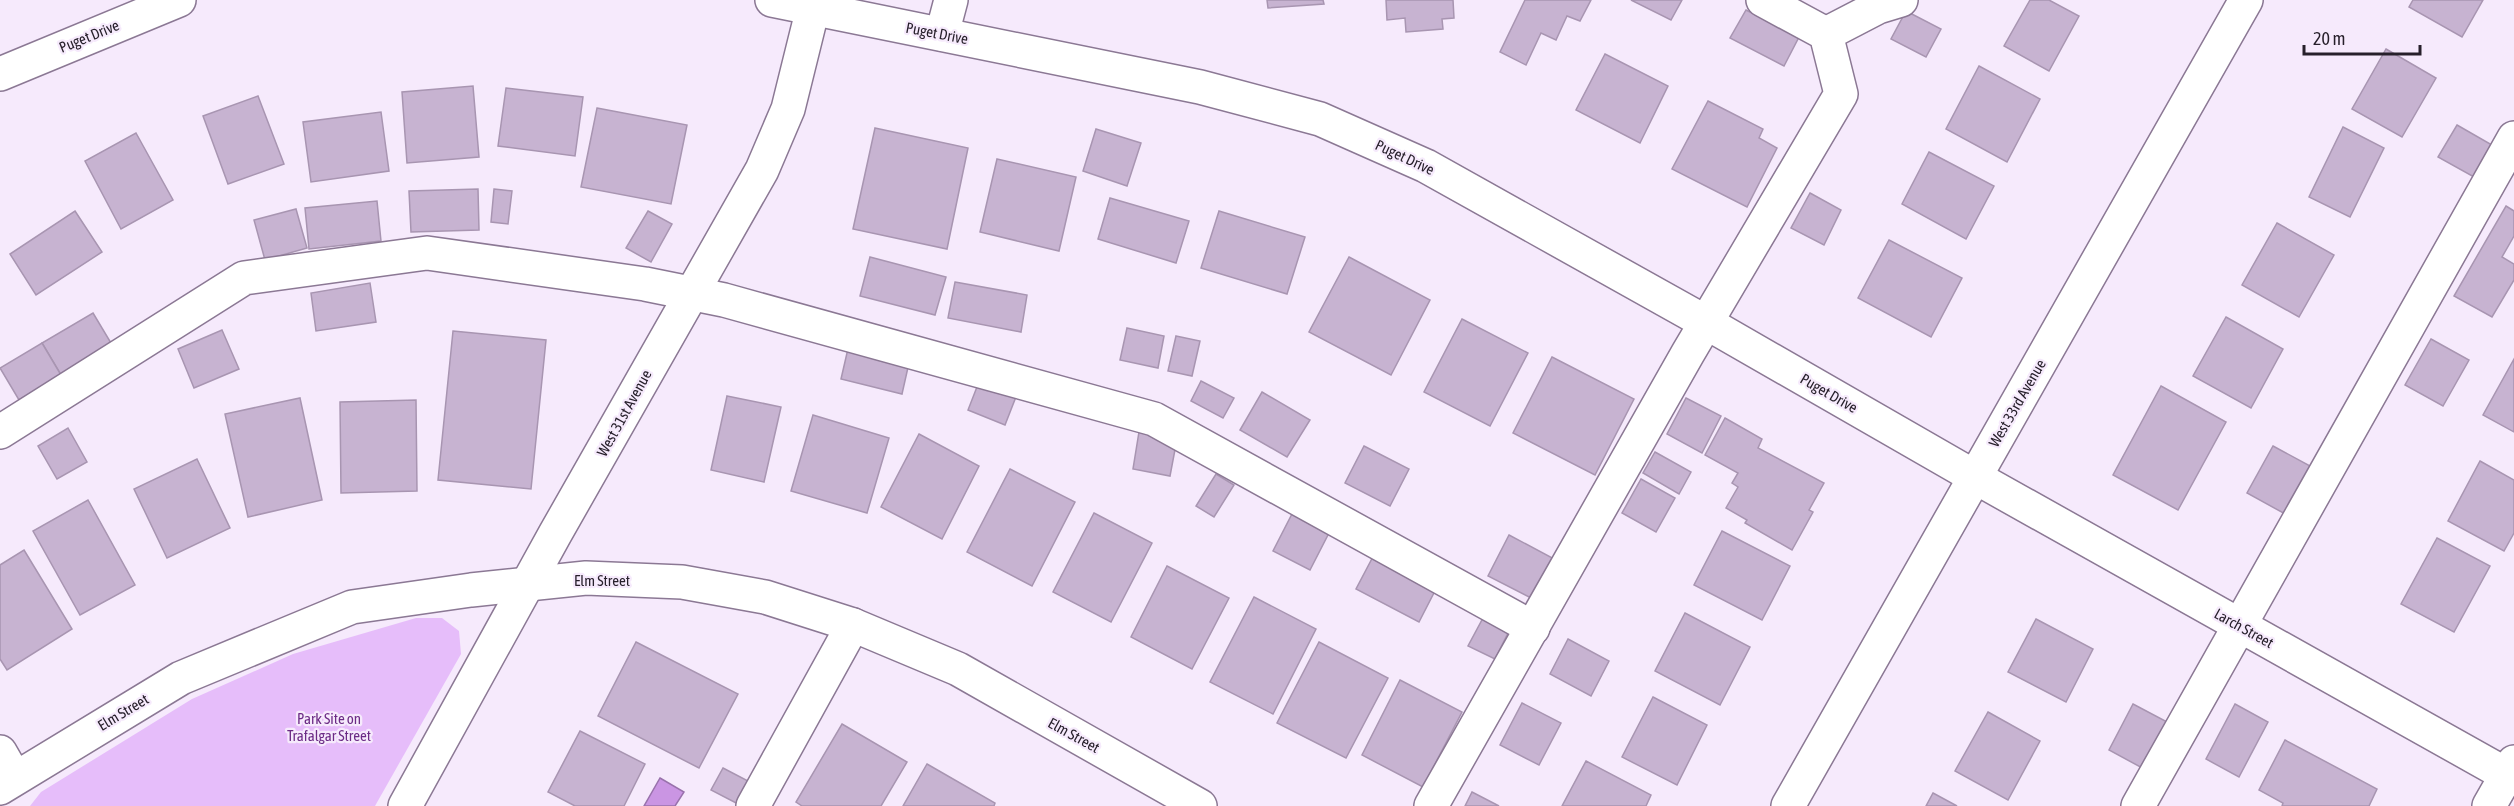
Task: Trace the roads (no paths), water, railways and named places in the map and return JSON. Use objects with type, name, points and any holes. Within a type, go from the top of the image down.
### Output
[{"type":"street","name":"Puget Drive","points":[[0,74],[179,0]]},
{"type":"street","name":"Puget Drive","points":[[772,0],[1200,87],[1320,119],[1426,166],[1707,323],[1975,477]]},
{"type":"street","points":[[942,34],[951,0]]},
{"type":"street","points":[[1431,806],[1840,94],[1826,34],[1763,0]]},
{"type":"street","points":[[1826,34],[1878,6],[1901,0]]},
{"type":"street","name":"West 33rd Avenue","points":[[1788,806],[2246,0]]},
{"type":"street","name":"West 31st Avenue","points":[[405,806],[527,584],[762,170],[788,109],[813,8]]},
{"type":"street","points":[[2138,806],[2514,138]]},
{"type":"street","points":[[0,432],[244,278],[427,253],[645,284],[724,300],[1154,419],[1533,628]]},
{"type":"street","name":"Larch Street","points":[[1975,477],[2238,625],[2512,772]]},
{"type":"street","name":"Elm Street","points":[[5,773],[181,678],[352,608],[586,578],[682,582],[765,597],[853,625],[958,669],[1200,806]]},
{"type":"street","points":[[753,806],[853,625]]},
{"type":"street","points":[[2489,806],[2512,772]]},
{"type":"park label","name":"Park Site on Trafalgar Street","points":[[329,726]]}]
